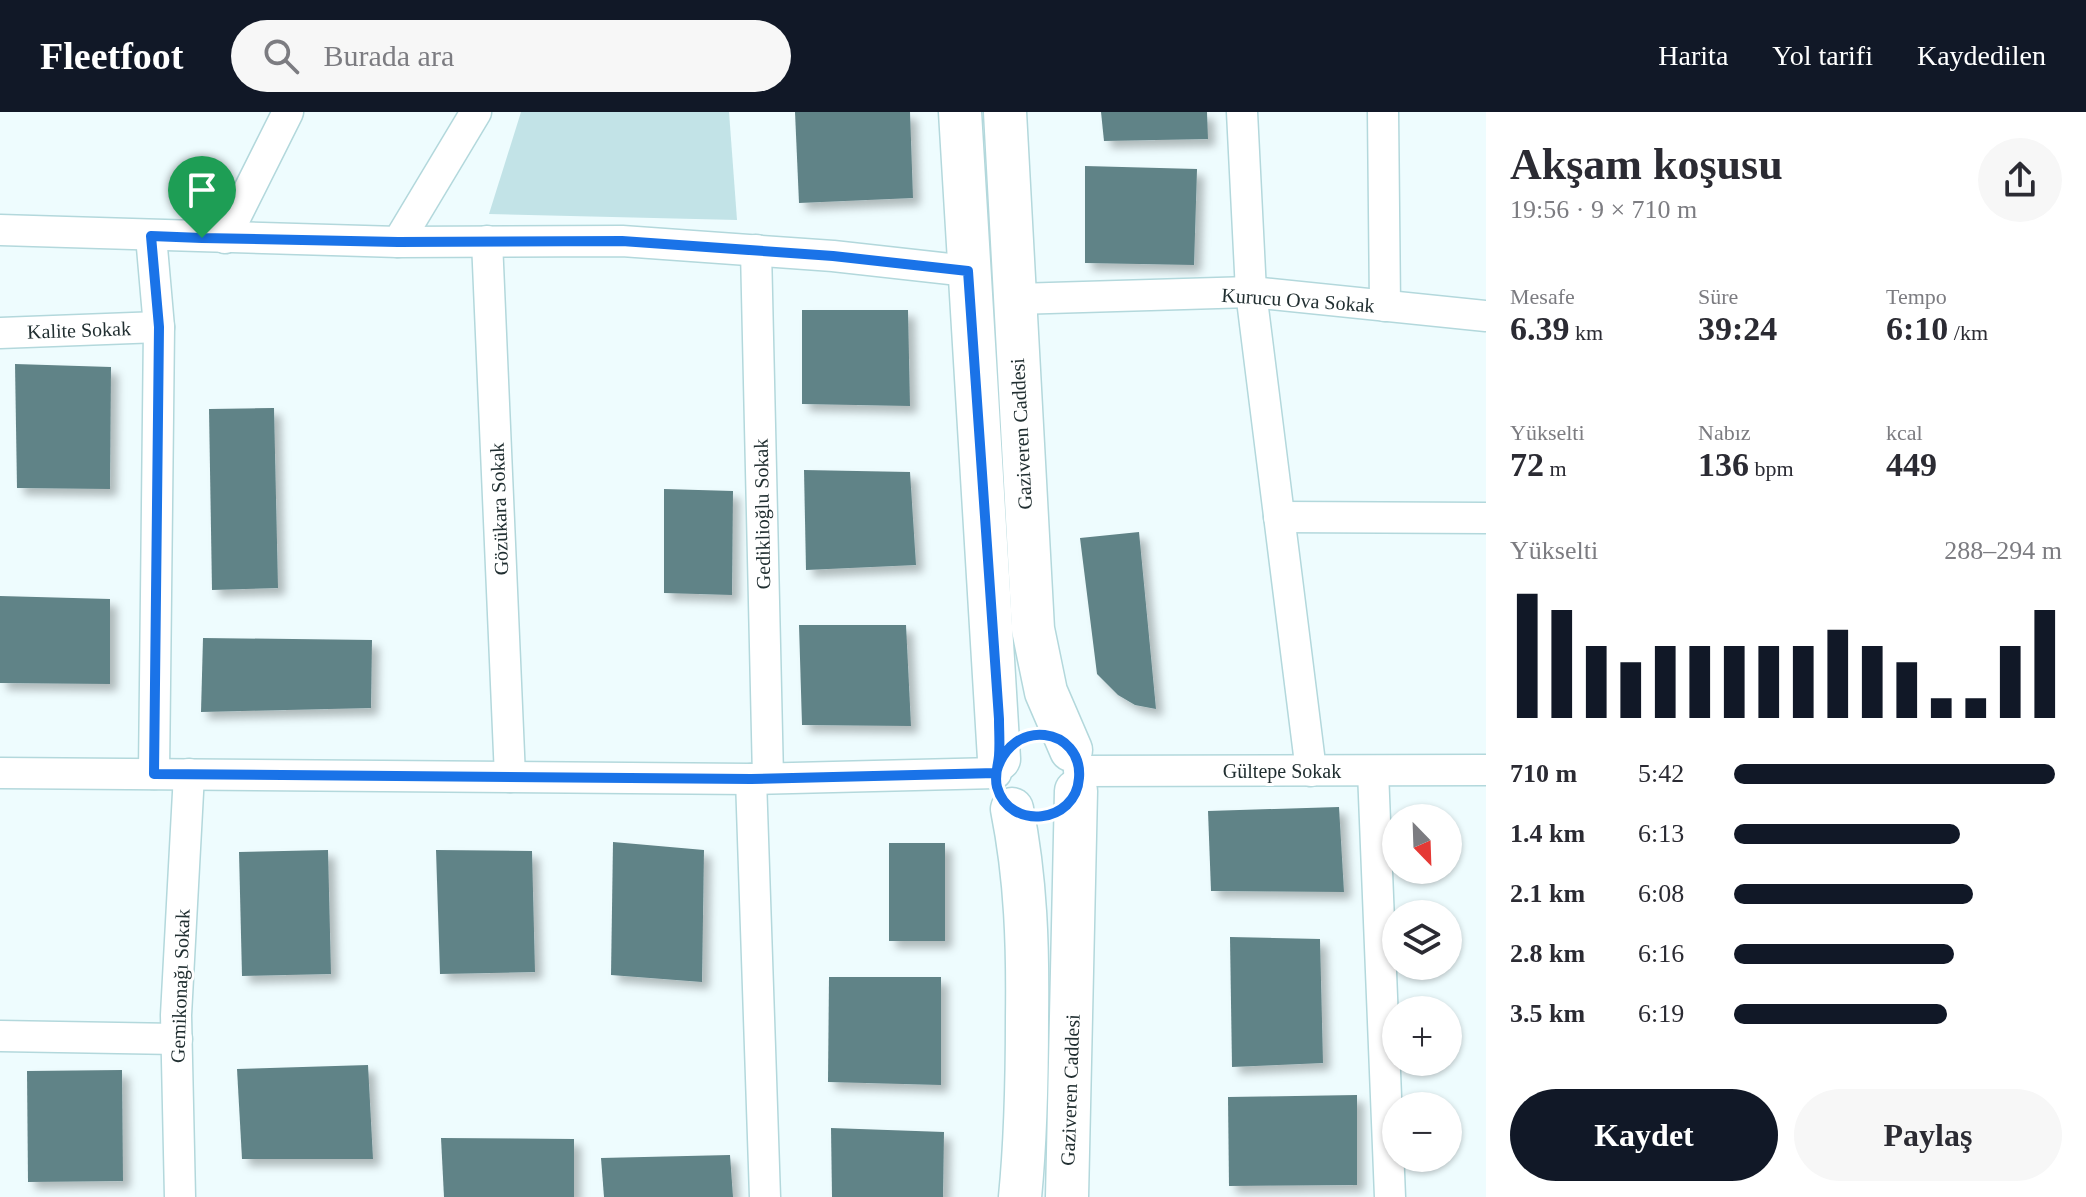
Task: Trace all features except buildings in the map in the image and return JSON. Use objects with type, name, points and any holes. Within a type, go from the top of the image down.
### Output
[{"type":"main road","name":"Gaziveren Caddesi","points":[[960,112],[1002,780],[1022,861],[1028,929],[1027,1123],[1020,1197]]},
{"type":"main road","name":"Gaziveren Caddesi","points":[[1005,112],[1033,629],[1046,692],[1075,771],[1067,1197]]},
{"type":"main road","points":[[1032,734],[1060,740],[1075,771],[1059,812],[1048,817],[1023,815],[1002,780],[1007,747],[1019,738],[1032,734]]},
{"type":"street","points":[[225,238],[288,112]]},
{"type":"street","points":[[398,242],[476,112]]},
{"type":"street","points":[[1242,112],[1251,292],[1311,771]]},
{"type":"street","points":[[1383,112],[1385,306]]},
{"type":"street","points":[[0,230],[398,242],[622,241],[756,250],[968,271]]},
{"type":"street","points":[[151,236],[159,327],[154,774]]},
{"type":"street","name":"Gözükara Sokak","points":[[487,241],[510,777]]},
{"type":"street","name":"Gediklioğlu Sokak","points":[[756,250],[765,1197]]},
{"type":"street","name":"Kurucu Ova Sokak","points":[[1014,299],[1251,292],[1486,316]]},
{"type":"street","name":"Kalite Sokak","points":[[0,333],[159,327]]},
{"type":"street","points":[[1279,517],[1486,518]]},
{"type":"street","name":"Gültepe Sokak","points":[[1075,771],[1486,770]]},
{"type":"street","points":[[1373,771],[1390,1197]]},
{"type":"street","points":[[0,773],[1002,780]]},
{"type":"street","name":"Gemikonağı Sokak","points":[[180,1197],[177,1039],[189,774]]},
{"type":"street","points":[[0,1036],[177,1039]]},
{"type":"shaded area","points":[[521,112],[729,112],[737,220],[489,214]]},
{"type":"route","points":[[202,238],[151,236],[159,327],[154,774],[751,779],[996,773],[999,759],[1007,747],[1019,738],[1032,734],[1060,740],[1071,750],[1078,763],[1080,777],[1069,803],[1048,817],[1023,815],[1003,800],[997,787],[996,773],[999,719],[968,271],[833,256],[622,241],[398,242],[202,238]]}]
